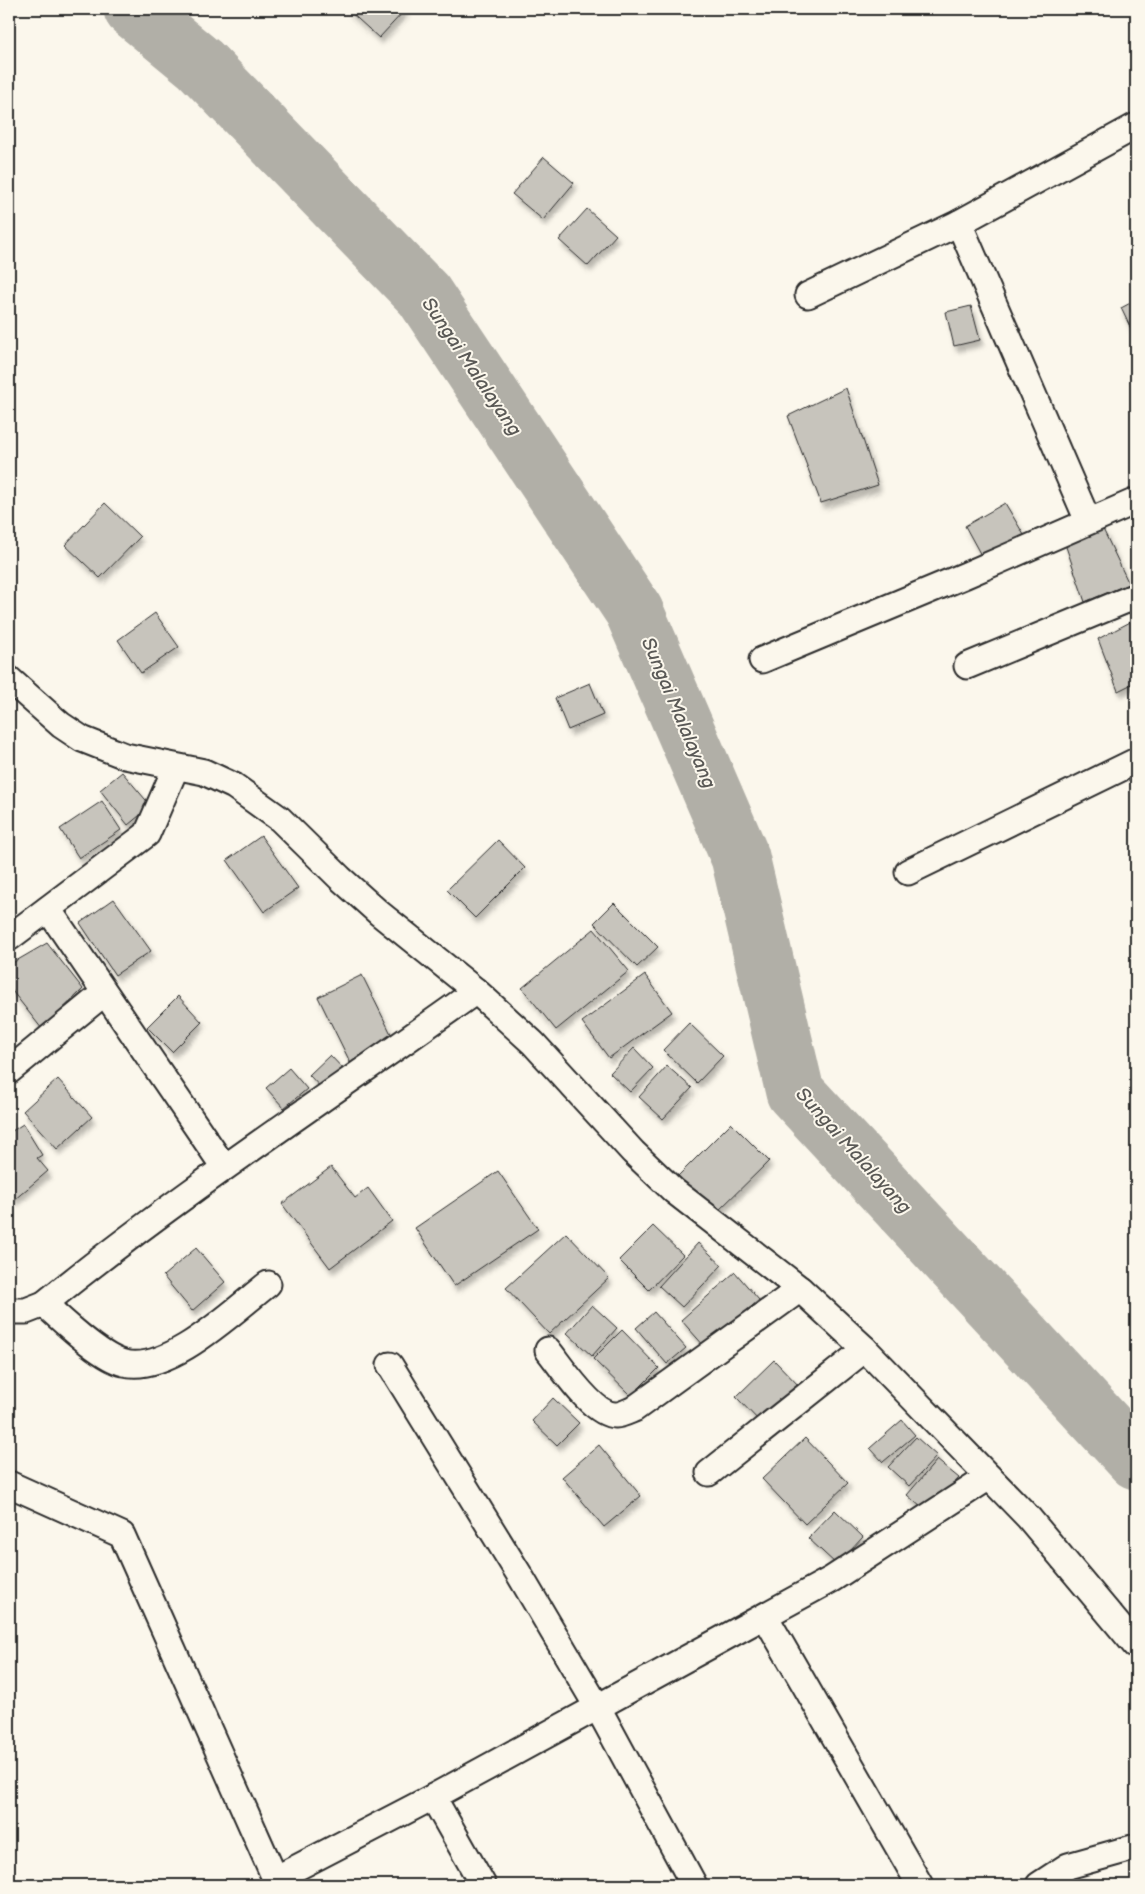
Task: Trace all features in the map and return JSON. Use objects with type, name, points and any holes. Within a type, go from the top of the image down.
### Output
[{"type":"street","points":[[808,295],[959,223],[1136,126]]},
{"type":"street","points":[[959,223],[1088,521]]},
{"type":"street","points":[[762,660],[966,575],[1136,501]]},
{"type":"street","points":[[967,666],[1136,596]]},
{"type":"street","points":[[9,679],[61,725],[82,739],[125,756],[204,772],[234,786],[266,807],[379,913],[476,991],[533,1043],[634,1152],[674,1191],[800,1289],[866,1349],[1066,1560],[1136,1646]]},
{"type":"street","points":[[908,872],[1136,761]]},
{"type":"street","points":[[9,938],[147,834],[176,767]]},
{"type":"street","points":[[48,909],[224,1167]]},
{"type":"street","points":[[9,1311],[26,1311],[44,1304],[112,1249],[224,1167],[355,1078],[476,991]]},
{"type":"street","points":[[9,1071],[104,993]]},
{"type":"street","points":[[44,1304],[101,1351],[124,1363],[152,1364],[180,1352],[268,1284]]},
{"type":"street","points":[[548,1350],[578,1388],[600,1411],[616,1415],[634,1409],[800,1289]]},
{"type":"street","points":[[709,1473],[866,1349]]},
{"type":"street","points":[[390,1365],[519,1574],[598,1708],[694,1885]]},
{"type":"street","points":[[9,1484],[122,1535],[276,1882],[832,1579],[989,1477]]},
{"type":"street","points":[[766,1616],[920,1885]]},
{"type":"street","points":[[433,1797],[483,1885]]},
{"type":"street","points":[[1038,1885],[1068,1866],[1136,1846]]},
{"type":"building","points":[[347,9],[406,9],[379,38]]},
{"type":"building","points":[[544,157],[574,183],[543,220],[512,194]]},
{"type":"building","points":[[587,209],[616,235],[588,266],[559,240]]},
{"type":"building","points":[[1136,300],[1136,339],[1121,308]]},
{"type":"building","points":[[971,306],[980,340],[954,346],[946,312]]},
{"type":"building","points":[[846,388],[878,485],[821,503],[788,416]]},
{"type":"building","points":[[105,503],[140,537],[100,578],[65,545]]},
{"type":"building","points":[[1005,503],[1024,535],[983,559],[965,526]]},
{"type":"building","points":[[1103,529],[1129,584],[1085,602],[1064,541]]},
{"type":"building","points":[[155,613],[179,647],[141,673],[118,640]]},
{"type":"building","points":[[1136,619],[1136,682],[1118,691],[1098,639]]},
{"type":"building","points":[[590,683],[603,715],[568,730],[555,698]]},
{"type":"building","points":[[122,772],[151,806],[128,825],[100,790]]},
{"type":"building","points":[[102,801],[121,830],[79,858],[60,829]]},
{"type":"building","points":[[261,836],[298,888],[264,912],[227,860]]},
{"type":"building","points":[[498,840],[525,868],[475,918],[447,890]]},
{"type":"building","points":[[114,899],[151,951],[115,975],[80,923]]},
{"type":"building","points":[[614,903],[658,947],[637,967],[594,923]]},
{"type":"building","points":[[594,929],[629,971],[556,1030],[522,988]]},
{"type":"building","points":[[47,943],[83,989],[42,1029],[9,987],[9,965]]},
{"type":"building","points":[[362,975],[396,1044],[352,1066],[318,997]]},
{"type":"building","points":[[645,975],[672,1012],[609,1058],[582,1022]]},
{"type":"building","points":[[178,996],[202,1022],[172,1052],[147,1027]]},
{"type":"building","points":[[689,1023],[723,1056],[697,1083],[663,1050]]},
{"type":"building","points":[[634,1048],[653,1068],[630,1092],[610,1073]]},
{"type":"building","points":[[330,1055],[346,1072],[325,1092],[309,1075]]},
{"type":"building","points":[[667,1066],[692,1088],[663,1119],[639,1097]]},
{"type":"building","points":[[289,1068],[307,1089],[284,1108],[266,1088]]},
{"type":"building","points":[[58,1079],[92,1117],[57,1149],[23,1111]]},
{"type":"building","points":[[731,1123],[769,1161],[714,1215],[677,1177]]},
{"type":"building","points":[[23,1124],[42,1155],[37,1158],[48,1171],[14,1200],[9,1193],[9,1133]]},
{"type":"building","points":[[331,1167],[355,1198],[368,1188],[392,1221],[330,1268],[282,1204]]},
{"type":"building","points":[[498,1171],[538,1229],[454,1286],[415,1228]]},
{"type":"building","points":[[653,1226],[683,1255],[649,1290],[619,1260]]},
{"type":"building","points":[[566,1233],[609,1278],[549,1334],[506,1288]]},
{"type":"building","points":[[698,1243],[722,1265],[682,1307],[659,1286]]},
{"type":"building","points":[[196,1248],[225,1282],[192,1311],[163,1276]]},
{"type":"building","points":[[735,1272],[759,1300],[705,1347],[681,1320]]},
{"type":"building","points":[[592,1305],[617,1328],[592,1356],[567,1333]]},
{"type":"building","points":[[654,1312],[686,1348],[667,1364],[636,1328]]},
{"type":"building","points":[[622,1330],[659,1368],[631,1396],[593,1359]]},
{"type":"building","points":[[774,1360],[802,1389],[764,1426],[736,1397]]},
{"type":"building","points":[[553,1398],[579,1423],[557,1445],[532,1421]]},
{"type":"building","points":[[902,1420],[915,1435],[883,1462],[870,1448]]},
{"type":"building","points":[[916,1437],[937,1456],[909,1486],[888,1467]]},
{"type":"building","points":[[805,1438],[848,1483],[805,1524],[762,1479]]},
{"type":"building","points":[[599,1445],[641,1496],[604,1527],[562,1477]]},
{"type":"building","points":[[937,1460],[959,1478],[928,1513],[907,1495]]},
{"type":"building","points":[[835,1510],[863,1537],[837,1565],[808,1538]]},
{"type":"waterway","name":"Sungai Malalayang","points":[[133,9],[200,64],[424,295],[634,611],[740,857],[795,1092],[1136,1460]]}]
